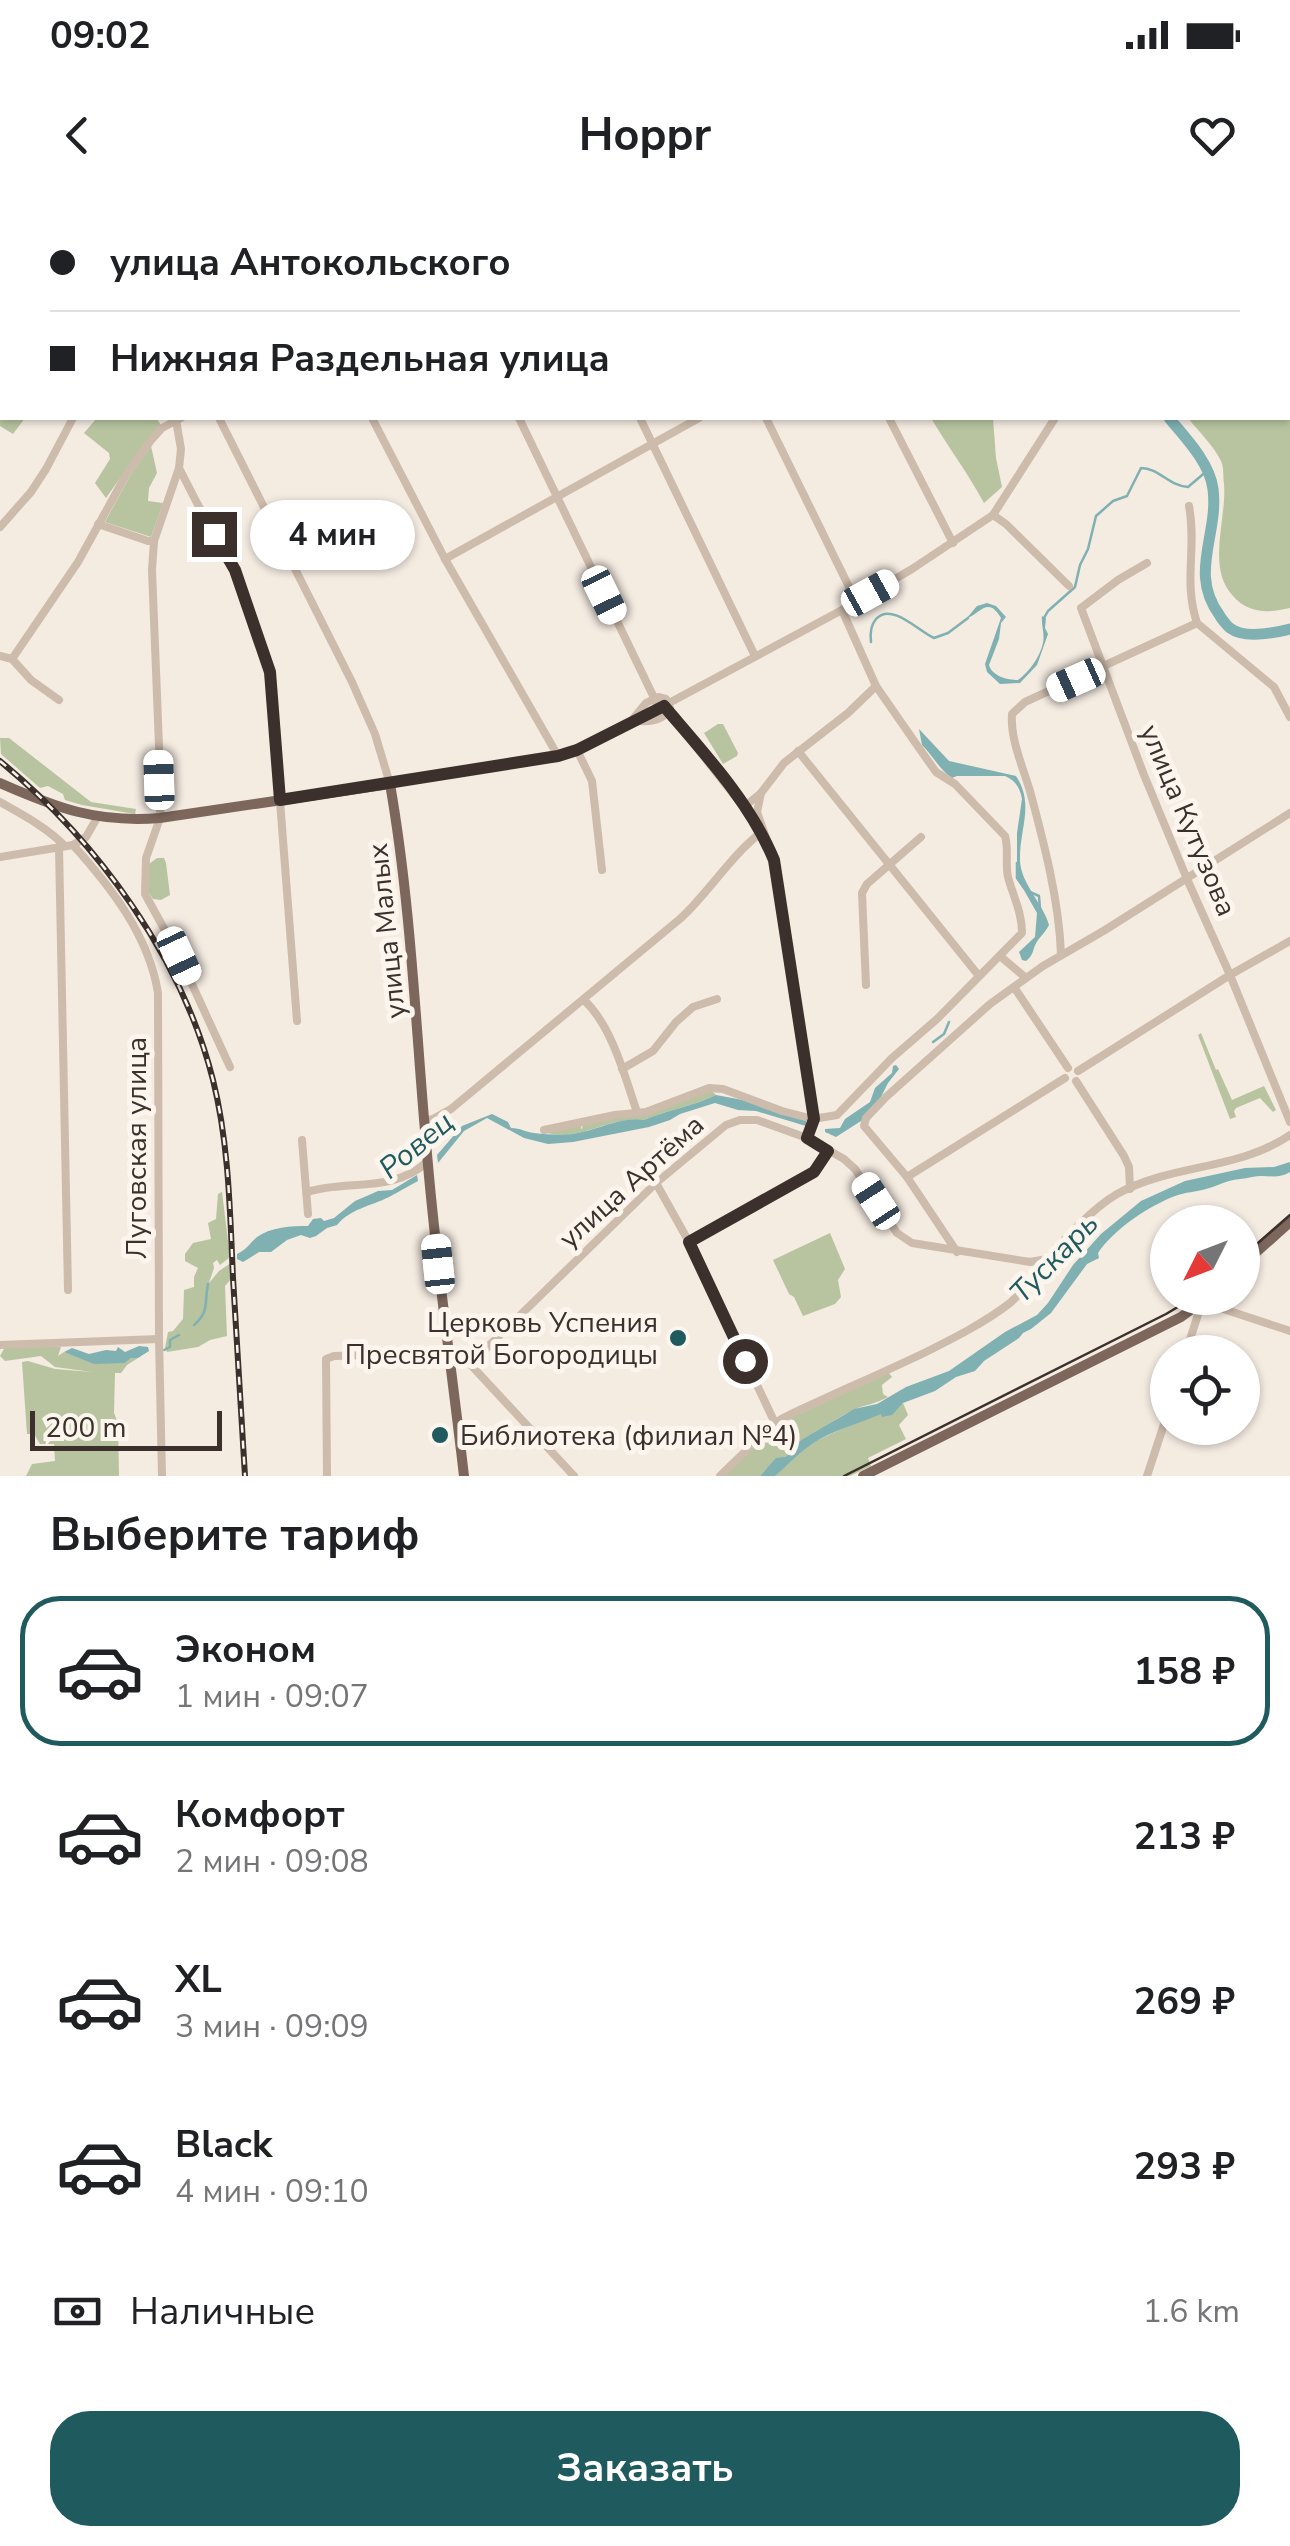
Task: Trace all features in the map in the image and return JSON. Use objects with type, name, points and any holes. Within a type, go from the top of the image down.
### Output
[{"type":"main road","points":[[0,782],[44,802],[97,818],[130,821],[390,784]]},
{"type":"main road","name":"улица Малых","points":[[390,784],[398,826],[430,1182],[464,1476]]},
{"type":"main road","points":[[1260,1249],[1290,1222]]},
{"type":"main road","points":[[863,1476],[1184,1315]]},
{"type":"street","points":[[0,527],[38,480],[71,420]]},
{"type":"street","points":[[12,658],[78,562],[127,473],[152,438],[178,420]]},
{"type":"street","points":[[179,420],[180,468],[154,540],[162,796],[160,818],[146,858],[145,894],[170,938],[230,1067]]},
{"type":"street","name":"улица Малых","points":[[220,420],[352,682],[375,734],[390,784]]},
{"type":"street","points":[[373,420],[445,558],[558,756]]},
{"type":"street","points":[[519,420],[654,698],[746,806],[774,860],[814,1119],[807,1138]]},
{"type":"street","points":[[641,420],[755,656]]},
{"type":"street","points":[[445,558],[695,420]]},
{"type":"street","points":[[767,420],[856,601]]},
{"type":"street","points":[[890,420],[954,543]]},
{"type":"street","points":[[390,784],[577,750],[665,707],[842,610],[993,516],[1054,420]]},
{"type":"street","points":[[180,468],[235,570],[263,648],[273,694],[297,1021]]},
{"type":"street","points":[[1189,506],[1193,530],[1190,590],[1198,623],[1274,687],[1290,717]]},
{"type":"street","points":[[993,516],[1070,586]]},
{"type":"street","points":[[98,524],[154,540]]},
{"type":"street","name":"улица Кутузова","points":[[1147,564],[1081,608],[1187,879],[1290,1122]]},
{"type":"street","points":[[544,1130],[662,1107],[708,1088],[723,1089],[814,1119],[837,1115],[1022,933],[1022,917],[1007,873],[1005,836],[956,784],[936,772],[876,686],[842,610]]},
{"type":"street","points":[[1061,954],[1060,925],[1011,719],[1025,702],[1198,623]]},
{"type":"street","points":[[0,656],[12,658],[31,680],[59,700]]},
{"type":"street","points":[[746,806],[784,762],[876,686]]},
{"type":"street","points":[[630,723],[654,698]]},
{"type":"street","points":[[577,750],[592,781],[602,870]]},
{"type":"street","points":[[798,751],[979,976]]},
{"type":"street","points":[[761,792],[757,812],[762,832]]},
{"type":"street","name":"Луговская улица","points":[[0,802],[54,836],[121,905],[155,974],[162,1476]]},
{"type":"street","points":[[958,1252],[907,1177],[864,1126],[866,1118],[990,1004],[1026,978],[1290,814]]},
{"type":"street","points":[[0,857],[65,846],[86,837],[97,818]]},
{"type":"street","points":[[425,1120],[451,1109],[584,1000],[698,902],[762,832]]},
{"type":"street","points":[[866,985],[862,893],[866,884],[920,838]]},
{"type":"street","points":[[65,846],[68,1290]]},
{"type":"street","points":[[1077,1076],[1230,975],[1290,941]]},
{"type":"street","points":[[1000,956],[1026,978]]},
{"type":"street","points":[[1014,987],[1067,1073],[1077,1076],[1124,1156],[1130,1188]]},
{"type":"street","points":[[622,1069],[653,1051],[693,1007],[717,999]]},
{"type":"street","points":[[584,1000],[598,1014],[638,1112]]},
{"type":"street","points":[[938,1019],[954,1037]]},
{"type":"street","points":[[907,1177],[1067,1073]]},
{"type":"street","name":"улица Артёма","points":[[470,1364],[656,1183],[726,1125],[740,1120],[757,1120],[807,1138],[844,1158],[903,1238],[912,1243],[1030,1262],[1047,1259]]},
{"type":"street","points":[[720,1476],[776,1423],[980,1324],[1016,1298],[1047,1259],[1116,1195],[1184,1169],[1256,1154],[1290,1135]]},
{"type":"street","points":[[302,1140],[308,1214]]},
{"type":"street","points":[[689,1242],[814,1172],[828,1151]]},
{"type":"street","points":[[307,1192],[326,1187],[378,1185],[428,1161]]},
{"type":"street","points":[[656,1183],[689,1242],[776,1423]]},
{"type":"street","points":[[1246,1315],[1290,1331]]},
{"type":"street","points":[[0,1344],[159,1339]]},
{"type":"street","points":[[327,1476],[326,1359],[448,1353]]},
{"type":"street","points":[[450,1366],[470,1364],[574,1476]]},
{"type":"street","points":[[1148,1476],[1158,1445]]},
{"type":"green space","points":[[0,420],[24,420],[13,434],[0,426]]},
{"type":"green space","points":[[95,420],[157,420],[161,425],[106,498],[95,483],[110,459],[109,453],[84,433]]},
{"type":"green space","points":[[932,420],[993,420],[1002,487],[984,503]]},
{"type":"green space","points":[[1190,420],[1290,420],[1290,608],[1259,611],[1239,602],[1225,584],[1219,557],[1223,466]]},
{"type":"green space","points":[[151,446],[157,473],[149,488],[148,501],[163,503],[151,537],[105,522]]},
{"type":"green space","points":[[723,724],[738,753],[723,764],[704,733]]},
{"type":"green space","points":[[0,738],[9,738],[91,802],[136,809],[135,814],[82,805],[65,800],[63,794],[48,786],[40,788],[1,754]]},
{"type":"green space","points":[[164,858],[166,863],[170,895],[161,900],[153,899],[149,893],[149,864]]},
{"type":"green space","points":[[1201,1033],[1232,1100],[1264,1086],[1276,1110],[1273,1112],[1260,1098],[1236,1108],[1236,1117],[1230,1119],[1198,1035]]},
{"type":"green space","points":[[712,1091],[716,1095],[644,1120],[620,1121],[571,1134],[547,1133],[580,1124],[582,1130],[583,1123]]},
{"type":"green space","points":[[222,1192],[230,1257],[220,1265],[217,1260],[213,1263],[209,1283],[231,1263],[231,1279],[225,1286],[227,1336],[198,1347],[167,1352],[168,1332],[183,1319],[184,1290],[194,1287],[198,1268],[185,1261],[185,1254],[193,1243],[211,1239],[208,1223],[216,1219],[218,1194]]},
{"type":"green space","points":[[830,1233],[845,1269],[838,1280],[841,1297],[835,1304],[803,1316],[773,1260]]},
{"type":"green space","points":[[5,1347],[61,1347],[58,1356],[64,1352],[83,1359],[125,1363],[138,1358],[121,1373],[115,1373],[119,1476],[26,1476],[32,1464],[55,1461],[54,1444],[40,1444],[34,1434],[27,1434],[22,1362],[55,1369],[92,1372],[55,1367],[41,1356],[5,1361],[0,1356]]},
{"type":"green space","points":[[889,1373],[892,1377],[882,1385],[883,1394],[888,1397],[842,1416],[760,1476],[725,1476],[771,1431],[791,1418]]},
{"type":"green space","points":[[903,1403],[908,1415],[899,1425],[906,1439],[868,1458],[871,1466],[850,1476],[775,1476],[818,1440]]},
{"type":"water","points":[[987,603],[1006,617],[989,665],[1005,678],[1018,680],[1034,664],[1043,643],[1042,616],[1046,618],[1048,634],[1037,665],[1020,683],[1000,684],[987,672],[985,664],[1001,618],[988,607],[966,619],[977,606]]},
{"type":"water","points":[[919,729],[949,761],[1016,776],[1022,787],[1025,807],[1021,870],[1049,925],[1026,961],[1019,952],[1035,937],[1037,913],[1017,878],[1022,799],[1019,788],[1005,776],[952,778],[922,745]]},
{"type":"water","points":[[896,1065],[899,1069],[878,1103],[861,1121],[836,1137],[825,1132],[840,1128],[845,1119],[870,1102],[875,1088]]},
{"type":"water","points":[[716,1095],[806,1120],[806,1126],[715,1103],[649,1127],[548,1144],[524,1138],[487,1118],[464,1131],[438,1163],[437,1155],[462,1126],[492,1114],[508,1122],[511,1128],[540,1134],[570,1134],[620,1121],[644,1120]]},
{"type":"water","points":[[1290,1162],[1290,1172],[1229,1181],[1150,1205],[1105,1244],[1099,1258],[1087,1264],[1051,1313],[975,1371],[903,1403],[892,1415],[881,1414],[828,1435],[775,1476],[760,1476],[776,1458],[792,1452],[793,1445],[854,1409],[877,1404],[906,1387],[949,1371],[1037,1315],[1101,1234],[1141,1201],[1185,1181],[1245,1168]]},
{"type":"water","points":[[417,1175],[418,1181],[354,1211],[316,1236],[301,1235],[271,1252],[259,1252],[243,1262],[237,1259],[237,1254],[263,1234],[308,1226],[313,1219],[334,1218],[355,1201],[378,1191],[392,1190]]},
{"type":"water","points":[[118,1347],[125,1352],[148,1347],[149,1351],[125,1363],[94,1364],[64,1352],[72,1348],[89,1354],[116,1351]]},
{"type":"waterway","name":"Тускарь","points":[[1171,420],[1196,451],[1211,479],[1214,506],[1205,569],[1211,600],[1236,631],[1259,634],[1290,629]]},
{"type":"waterway","name":"Ровец","points":[[1044,618],[1075,587],[1096,516],[1113,501],[1127,496],[1141,468],[1188,487],[1208,470]]},
{"type":"waterway","name":"Ровец","points":[[871,642],[873,624],[882,615],[897,616],[934,638],[968,618]]},
{"type":"waterway","name":"Ровец","points":[[1017,863],[1017,878],[1024,888]]},
{"type":"waterway","name":"Ровец","points":[[1030,892],[1039,896],[1040,909]]},
{"type":"waterway","name":"Ровец","points":[[933,1042],[944,1034],[949,1022]]},
{"type":"waterway","name":"Ровец","points":[[194,1325],[204,1311],[208,1284]]},
{"type":"waterway","name":"Ровец","points":[[164,1350],[179,1335]]},
{"type":"tram line","points":[[1260,1241],[1290,1215]]},
{"type":"tram line","points":[[844,1476],[1164,1315]]},
{"type":"railway","points":[[0,761],[70,827],[131,904],[158,946],[199,1034],[213,1080],[226,1153],[245,1476]]},
{"type":"place","name":"Церковь Успения Пресвятой Богородицы","points":[[678,1338]]},
{"type":"place","name":"Библиотека (филиал №4)","points":[[440,1435]]},
{"type":"route","points":[[214,534],[235,570],[270,672],[280,800],[558,756],[664,706],[746,806],[774,860],[814,1119],[807,1138],[828,1151],[814,1172],[689,1242],[745,1361]]}]
